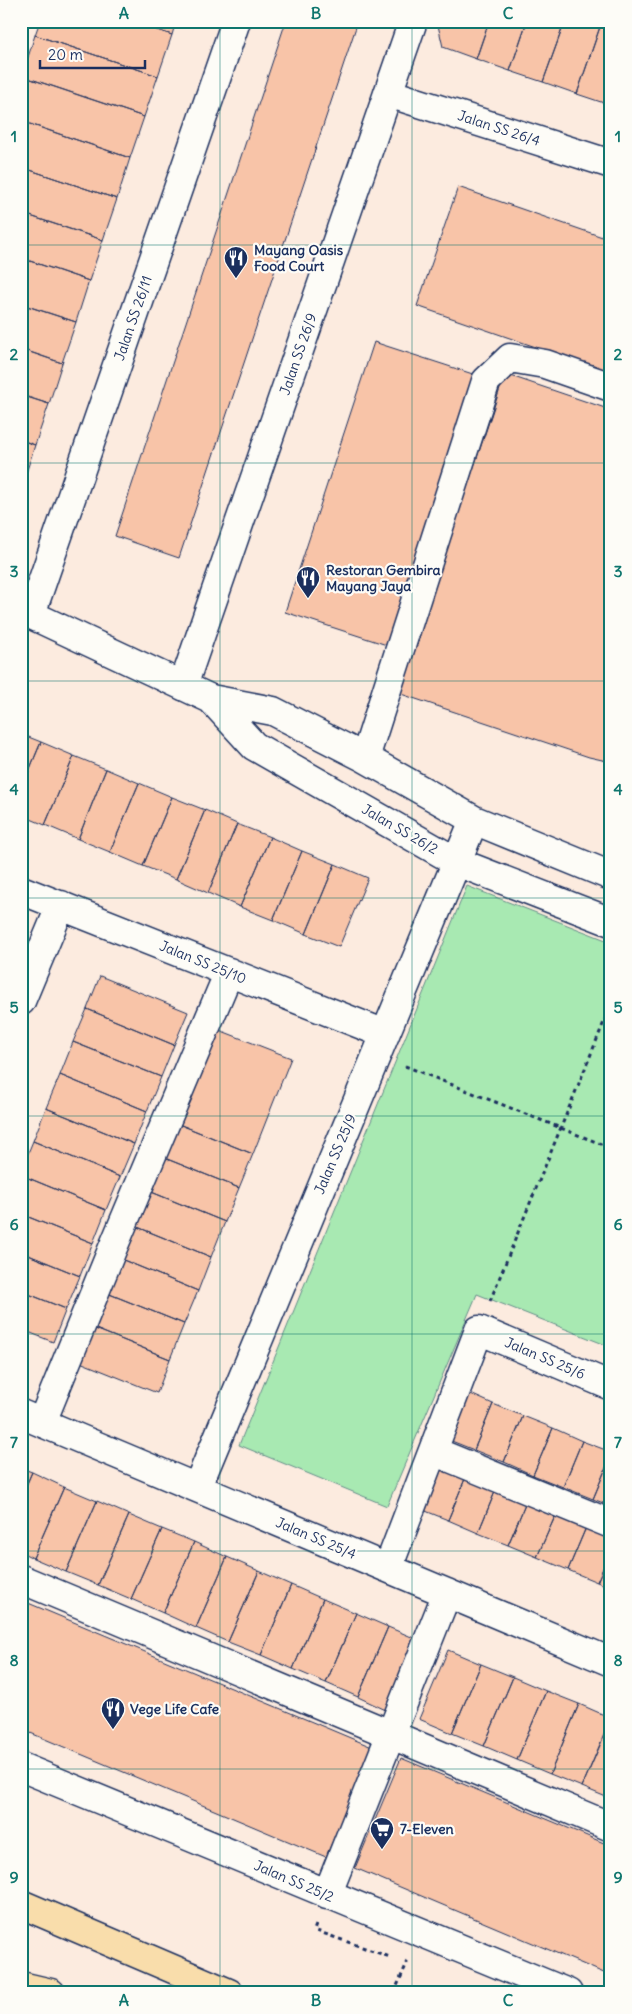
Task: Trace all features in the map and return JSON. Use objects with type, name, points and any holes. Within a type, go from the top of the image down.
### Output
[{"type":"highway","points":[[21,1904],[229,1993]]},
{"type":"highway","points":[[21,1986],[51,1993]]},
{"type":"street","name":"Jalan SS 26/11","points":[[26,612],[236,21]]},
{"type":"street","name":"Jalan SS 26/9","points":[[183,686],[413,21]]},
{"type":"street","name":"Jalan SS 26/4","points":[[388,93],[611,164]]},
{"type":"street","points":[[365,758],[486,382],[510,358],[545,364],[611,387]]},
{"type":"street","name":"Jalan SS 26/2","points":[[26,612],[211,699],[273,711],[365,758],[474,820],[611,876]]},
{"type":"street","name":"Jalan SS 26/2","points":[[211,699],[254,746],[457,862],[611,922]]},
{"type":"street","name":"Jalan SS 25/9","points":[[197,1488],[474,820]]},
{"type":"street","name":"Jalan SS 25/10","points":[[21,890],[229,972],[381,1045]]},
{"type":"street","points":[[21,1001],[61,905]]},
{"type":"street","points":[[32,1418],[112,1250],[229,972]]},
{"type":"street","points":[[388,1568],[479,1330]]},
{"type":"street","name":"Jalan SS 25/6","points":[[479,1330],[611,1386]]},
{"type":"street","name":"Jalan SS 25/4","points":[[32,1418],[611,1662]]},
{"type":"street","points":[[433,1451],[611,1524]]},
{"type":"street","points":[[21,1579],[611,1827]]},
{"type":"street","points":[[327,1895],[447,1593]]},
{"type":"street","name":"Jalan SS 25/2","points":[[21,1767],[568,1993]]},
{"type":"path","points":[[479,1330],[611,1005]]},
{"type":"path","points":[[381,1045],[561,1128],[611,1148]]},
{"type":"path","points":[[314,1930],[407,1963],[394,1993]]},
{"type":"green space","points":[[467,886],[611,942],[611,1347],[477,1294],[387,1506],[239,1445]]},
{"type":"building","points":[[40,21],[130,21],[172,35],[158,76],[35,35]]},
{"type":"building","points":[[130,21],[176,21],[172,35]]},
{"type":"building","name":"Mayang Oasis Food Court","points":[[286,21],[358,21],[179,558],[115,536]]},
{"type":"building","points":[[437,21],[489,21],[476,59],[443,47]]},
{"type":"building","points":[[489,21],[527,21],[510,71],[476,59]]},
{"type":"building","points":[[527,21],[565,21],[543,82],[510,71]]},
{"type":"building","points":[[565,21],[602,21],[577,94],[543,82]]},
{"type":"building","points":[[602,21],[611,21],[610,105],[577,94]]},
{"type":"building","points":[[35,35],[158,76],[144,117],[22,76]]},
{"type":"building","points":[[22,76],[144,117],[130,158],[21,121]]},
{"type":"building","points":[[21,121],[130,158],[117,199],[21,167]]},
{"type":"building","points":[[21,167],[117,199],[103,240],[21,213]]},
{"type":"building","points":[[458,187],[611,240],[611,373],[417,306]]},
{"type":"building","points":[[21,213],[103,240],[89,281],[21,258]]},
{"type":"building","points":[[21,258],[89,281],[76,322],[21,304]]},
{"type":"building","points":[[21,304],[76,322],[62,363],[21,349]]},
{"type":"building","points":[[374,342],[482,377],[393,647],[285,612]]},
{"type":"building","points":[[21,349],[62,363],[49,404],[21,395]]},
{"type":"building","points":[[505,374],[611,410],[611,762],[589,757],[398,693]]},
{"type":"building","points":[[21,395],[49,404],[35,445],[21,440]]},
{"type":"building","points":[[21,440],[35,445],[22,486],[21,486]]},
{"type":"building","points":[[21,734],[41,742],[21,790]]},
{"type":"building","points":[[41,742],[74,756],[45,825],[21,815],[21,790]]},
{"type":"building","points":[[74,756],[106,769],[78,839],[45,825]]},
{"type":"building","points":[[106,769],[139,783],[110,852],[78,839]]},
{"type":"building","points":[[139,783],[172,797],[143,866],[110,852]]},
{"type":"building","points":[[172,797],[205,810],[176,879],[143,866]]},
{"type":"building","points":[[205,810],[237,824],[208,893],[176,879]]},
{"type":"building","points":[[237,824],[270,837],[240,907],[208,893]]},
{"type":"building","points":[[270,837],[302,851],[273,920],[240,907]]},
{"type":"building","points":[[302,851],[335,864],[306,934],[273,920]]},
{"type":"building","points":[[335,864],[368,878],[339,947],[306,934]]},
{"type":"building","points":[[100,976],[188,1012],[174,1045],[87,1009]]},
{"type":"building","points":[[87,1009],[174,1045],[161,1077],[73,1042]]},
{"type":"building","points":[[209,1026],[291,1058],[253,1154],[171,1121]]},
{"type":"building","points":[[73,1042],[161,1077],[147,1111],[60,1075]]},
{"type":"building","points":[[60,1075],[147,1111],[134,1144],[46,1108]]},
{"type":"building","points":[[46,1108],[134,1144],[120,1177],[33,1141]]},
{"type":"building","points":[[171,1121],[253,1154],[239,1188],[157,1155]]},
{"type":"building","points":[[33,1141],[120,1177],[106,1210],[21,1175],[21,1170]]},
{"type":"building","points":[[157,1155],[239,1188],[225,1222],[144,1189]]},
{"type":"building","points":[[21,1175],[106,1210],[93,1243],[21,1214]]},
{"type":"building","points":[[144,1189],[225,1222],[211,1257],[130,1224]]},
{"type":"building","points":[[21,1214],[93,1243],[80,1276],[21,1252]]},
{"type":"building","points":[[130,1224],[211,1257],[198,1291],[116,1257]]},
{"type":"building","points":[[21,1252],[80,1276],[66,1309],[21,1291]]},
{"type":"building","points":[[116,1257],[198,1291],[184,1324],[102,1291]]},
{"type":"building","points":[[21,1291],[66,1309],[53,1342],[21,1329]]},
{"type":"building","points":[[102,1291],[184,1324],[170,1359],[88,1326]]},
{"type":"building","points":[[88,1326],[170,1359],[157,1393],[75,1360]]},
{"type":"building","points":[[464,1391],[493,1404],[474,1450],[444,1438]]},
{"type":"building","points":[[493,1404],[523,1416],[504,1462],[474,1450]]},
{"type":"building","points":[[523,1416],[553,1428],[533,1475],[504,1462]]},
{"type":"building","points":[[553,1428],[582,1441],[563,1487],[533,1475]]},
{"type":"building","points":[[582,1441],[611,1452],[593,1499],[563,1487]]},
{"type":"building","points":[[611,1456],[611,1506],[593,1499]]},
{"type":"building","points":[[437,1462],[467,1474],[448,1520],[418,1508]]},
{"type":"building","points":[[21,1468],[32,1472],[21,1497]]},
{"type":"building","points":[[32,1472],[64,1487],[33,1558],[21,1552],[21,1497]]},
{"type":"building","points":[[467,1474],[497,1487],[478,1533],[448,1520]]},
{"type":"building","points":[[64,1487],[97,1501],[66,1572],[33,1558]]},
{"type":"building","points":[[497,1487],[527,1500],[508,1545],[478,1533]]},
{"type":"building","points":[[527,1500],[557,1512],[537,1557],[508,1545]]},
{"type":"building","points":[[97,1501],[129,1515],[98,1585],[66,1572]]},
{"type":"building","points":[[557,1512],[587,1525],[568,1570],[537,1557]]},
{"type":"building","points":[[129,1515],[162,1529],[131,1599],[98,1585]]},
{"type":"building","points":[[587,1525],[611,1534],[611,1550],[597,1582],[568,1570]]},
{"type":"building","points":[[162,1529],[194,1542],[163,1613],[131,1599]]},
{"type":"building","points":[[194,1542],[227,1557],[196,1628],[163,1613]]},
{"type":"building","points":[[611,1550],[611,1588],[597,1582]]},
{"type":"building","points":[[227,1557],[259,1571],[228,1642],[196,1628]]},
{"type":"building","points":[[259,1571],[291,1585],[261,1655],[228,1642]]},
{"type":"building","points":[[291,1585],[323,1599],[293,1669],[261,1655]]},
{"type":"building","points":[[323,1599],[356,1613],[326,1683],[293,1669]]},
{"type":"building","points":[[21,1600],[372,1747],[326,1857],[21,1729]]},
{"type":"building","points":[[356,1613],[388,1627],[358,1697],[326,1683]]},
{"type":"building","points":[[388,1627],[421,1641],[390,1712],[358,1697]]},
{"type":"building","points":[[448,1650],[481,1664],[452,1733],[419,1719]]},
{"type":"building","points":[[481,1664],[513,1677],[484,1746],[452,1733]]},
{"type":"building","points":[[513,1677],[546,1691],[517,1760],[484,1746]]},
{"type":"building","points":[[546,1691],[579,1704],[550,1774],[517,1760]]},
{"type":"building","points":[[579,1704],[611,1718],[582,1787],[550,1774]]},
{"type":"building","points":[[611,1720],[611,1799],[582,1787]]},
{"type":"building","points":[[401,1758],[611,1846],[611,1976],[355,1868]]},
{"type":"place","name":"Mayang Oasis Food Court","points":[[236,279]]},
{"type":"place","name":"Restoran Gembira Mayang Jaya","points":[[308,599]]},
{"type":"place","name":"Vege Life Cafe","points":[[113,1730]]},
{"type":"place","name":"7-Eleven","points":[[382,1850]]}]
